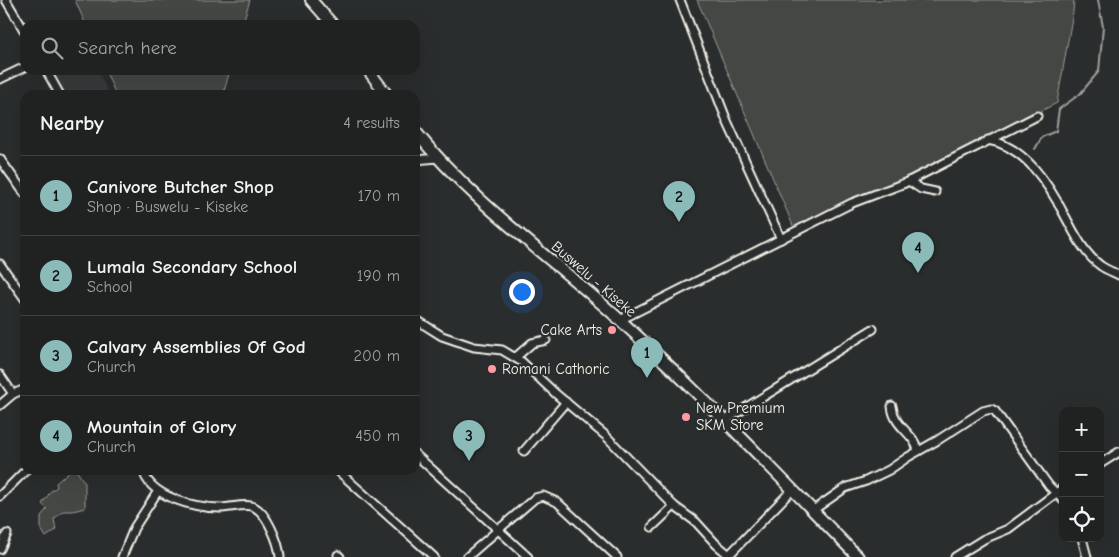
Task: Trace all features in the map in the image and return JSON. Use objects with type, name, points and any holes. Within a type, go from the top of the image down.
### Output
[{"type":"main road","points":[[311,0],[328,20]]},
{"type":"main road","points":[[372,75],[383,90]]},
{"type":"main road","name":"Buswelu - Kiseke","points":[[420,137],[438,158],[498,215],[620,320],[724,420],[858,557]]},
{"type":"street","points":[[6,0],[20,24]]},
{"type":"street","points":[[680,0],[727,121],[781,239]]},
{"type":"street","points":[[0,79],[20,69]]},
{"type":"street","points":[[49,75],[57,90]]},
{"type":"street","points":[[620,320],[852,203],[909,181],[1037,116]]},
{"type":"street","points":[[988,140],[1006,145],[1028,161],[1058,202],[1076,238],[1102,267],[1119,275]]},
{"type":"street","points":[[420,160],[438,158]]},
{"type":"street","points":[[0,159],[20,187]]},
{"type":"street","points":[[909,181],[921,189],[935,192]]},
{"type":"street","points":[[0,264],[20,292]]},
{"type":"street","points":[[420,322],[439,334],[470,346],[502,350],[516,357],[606,436],[674,506],[696,522],[728,556],[792,490]]},
{"type":"street","points":[[724,420],[873,329]]},
{"type":"street","points":[[516,357],[532,343],[546,340]]},
{"type":"street","points":[[0,376],[12,394]]},
{"type":"street","points":[[0,405],[12,394],[20,391]]},
{"type":"street","points":[[524,452],[566,402]]},
{"type":"street","points":[[892,406],[894,417],[913,441],[918,451]]},
{"type":"street","points":[[812,511],[837,493],[880,475],[971,418],[990,409],[995,411],[1059,497]]},
{"type":"street","points":[[1104,461],[1119,452]]},
{"type":"street","points":[[420,459],[528,557]]},
{"type":"street","points":[[0,496],[21,475]]},
{"type":"street","points":[[145,475],[147,482],[158,491],[181,501],[207,507],[231,508],[253,506],[272,528],[279,546],[280,557]]},
{"type":"street","points":[[343,475],[434,557]]},
{"type":"street","points":[[122,557],[134,528],[158,491]]},
{"type":"street","points":[[955,557],[984,539],[1008,529],[1059,491]]},
{"type":"street","points":[[467,557],[539,496],[545,496],[557,502],[617,557]]},
{"type":"street","points":[[652,527],[674,506]]},
{"type":"street","points":[[0,549],[7,534]]},
{"type":"street","points":[[1083,542],[1087,557]]},
{"type":"shaded area","points":[[75,0],[250,0],[244,20],[84,20]]},
{"type":"shaded area","points":[[697,0],[1074,0],[1057,103],[905,179],[794,228]]},
{"type":"shaded area","points":[[54,75],[100,75],[107,90],[61,90]]},
{"type":"shaded area","points":[[107,75],[229,75],[224,90],[114,90]]},
{"type":"shaded area","points":[[65,475],[79,475],[85,483],[85,508],[63,511],[54,519],[56,530],[46,537],[41,529],[41,516],[47,509],[42,504],[51,491],[57,487],[56,483]]},
{"type":"waterway","points":[[1035,149],[1042,137],[1056,131],[1059,109],[1080,94],[1099,71],[1103,27],[1098,0]]},
{"type":"place","name":"Lumala Secondary School","points":[[679,222]]},
{"type":"place","name":"Mountain of Glory","points":[[918,273]]},
{"type":"place","name":"Cake Arts","points":[[612,330]]},
{"type":"place","name":"Romani Cathoric","points":[[492,369]]},
{"type":"place","name":"Canivore Butcher Shop","points":[[647,378]]},
{"type":"place","name":"New Premium SKM Store","points":[[686,417]]},
{"type":"place","name":"Calvary Assemblies Of God","points":[[469,461]]}]
